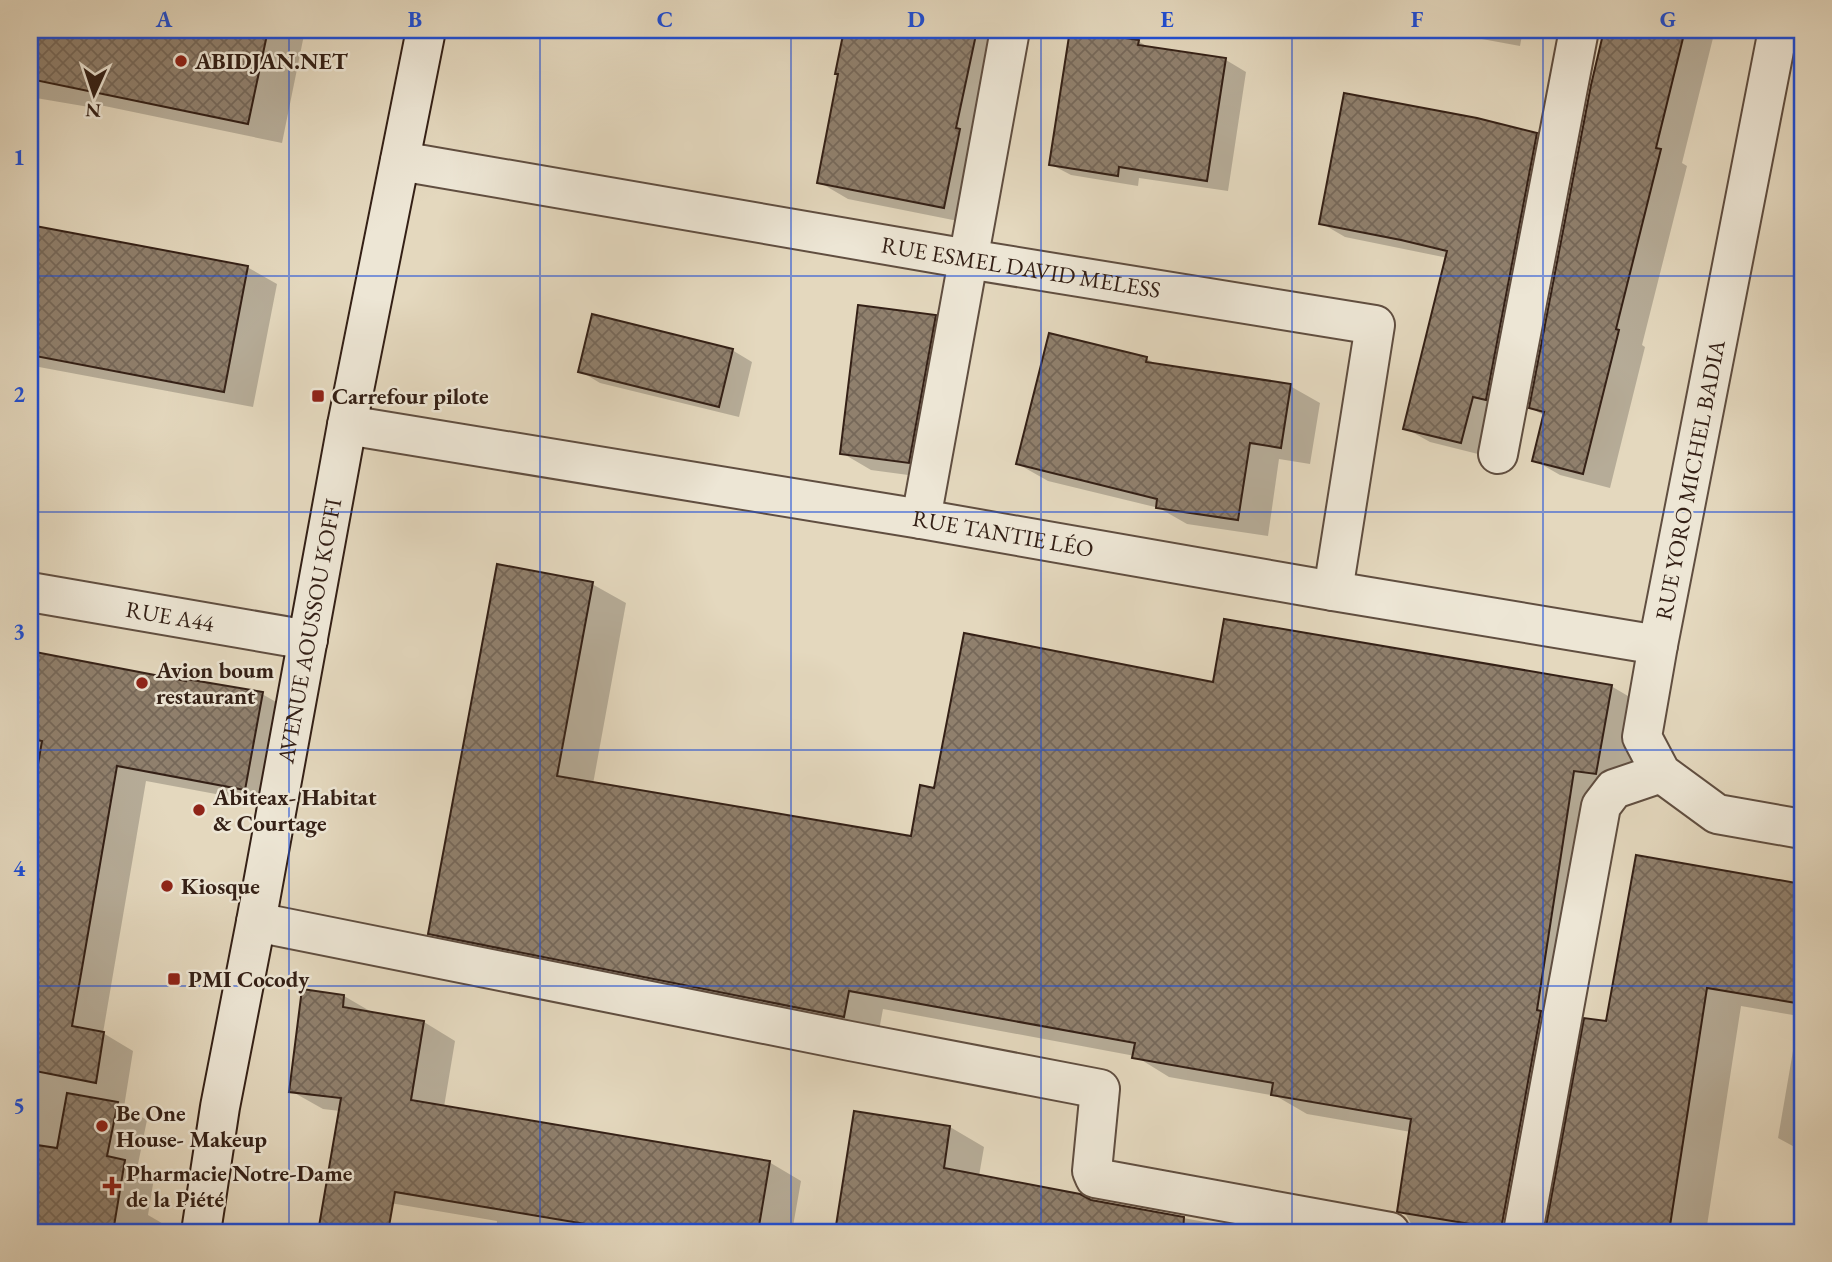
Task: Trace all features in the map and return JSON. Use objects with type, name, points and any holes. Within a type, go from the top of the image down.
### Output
[{"type":"street","name":"AVENUE AOUSSOU KOFFI","points":[[201,1232],[220,1107],[347,425],[426,30]]},
{"type":"street","points":[[921,519],[1010,30]]},
{"type":"street","points":[[1498,454],[1579,30]]},
{"type":"street","name":"RUE YORO MICHEL BADIA","points":[[1778,30],[1642,737],[1661,773],[1717,814],[1802,829]]},
{"type":"street","name":"RUE ESMEL DAVID MELESS","points":[[400,161],[968,259],[1375,325],[1333,591]]},
{"type":"street","name":"RUE TANTIE LÉO","points":[[347,425],[921,519],[1658,645]]},
{"type":"street","name":"RUE A44","points":[[30,592],[308,640]]},
{"type":"street","points":[[1523,1232],[1601,806],[1614,789],[1661,773]]},
{"type":"street","points":[[256,922],[1100,1089],[1092,1171],[1095,1178],[1390,1232]]},
{"type":"building","name":"ABIDJAN.NET","points":[[30,30],[268,30],[248,124],[30,79]]},
{"type":"building","points":[[844,30],[977,30],[956,128],[960,129],[944,208],[817,183]]},
{"type":"building","points":[[1070,30],[1139,40],[1138,45],[1226,58],[1207,181],[1119,167],[1118,176],[1049,165]]},
{"type":"building","points":[[1604,30],[1685,30],[1656,148],[1661,149],[1583,474],[1532,461],[1544,412],[1529,408]]},
{"type":"building","points":[[1344,93],[1477,118],[1537,133],[1486,400],[1473,397],[1461,443],[1403,429],[1447,251],[1319,224]]},
{"type":"building","points":[[30,225],[248,266],[224,392],[30,355]]},
{"type":"building","points":[[858,305],[936,315],[909,463],[840,454]]},
{"type":"building","points":[[592,314],[733,349],[719,407],[578,372]]},
{"type":"building","points":[[1049,333],[1147,357],[1146,362],[1291,384],[1281,448],[1250,443],[1238,520],[1156,508],[1157,499],[1016,464]]},
{"type":"building","points":[[497,564],[593,582],[557,776],[911,836],[920,785],[934,788],[964,633],[1213,682],[1224,619],[1612,685],[1596,774],[1574,771],[1537,1010],[1541,1011],[1501,1229],[1397,1212],[1411,1119],[1271,1095],[1273,1083],[1132,1058],[1135,1043],[849,991],[844,1017],[428,934]]},
{"type":"building","points":[[30,651],[186,681],[263,692],[245,790],[117,766],[72,1026],[104,1032],[96,1083],[30,1070],[30,811],[42,741],[30,739]]},
{"type":"building","points":[[1636,855],[1802,884],[1802,1004],[1707,988],[1669,1232],[1545,1232],[1584,1018],[1606,1021]]},
{"type":"building","points":[[302,989],[344,995],[343,1007],[424,1021],[411,1100],[770,1161],[758,1232],[633,1232],[395,1192],[388,1232],[318,1232],[341,1098],[289,1092]]},
{"type":"building","points":[[67,1093],[118,1102],[107,1156],[125,1160],[113,1232],[30,1232],[30,1144],[57,1148]]},
{"type":"building","points":[[854,1111],[950,1126],[944,1168],[1184,1217],[1183,1232],[835,1232]]},
{"type":"place","name":"ABIDJAN.NET","points":[[181,61]]},
{"type":"place","name":"Carrefour pilote","points":[[318,396]]},
{"type":"place","name":"Avion boum restaurant","points":[[142,683]]},
{"type":"place","name":"Abiteax- Habitat & Courtage","points":[[199,810]]},
{"type":"place","name":"Kiosque","points":[[167,886]]},
{"type":"place","name":"PMI Cocody","points":[[174,979]]},
{"type":"place","name":"Be One House- Makeup","points":[[102,1126]]},
{"type":"place","name":"Pharmacie Notre-Dame de la Piété","points":[[112,1186]]}]
